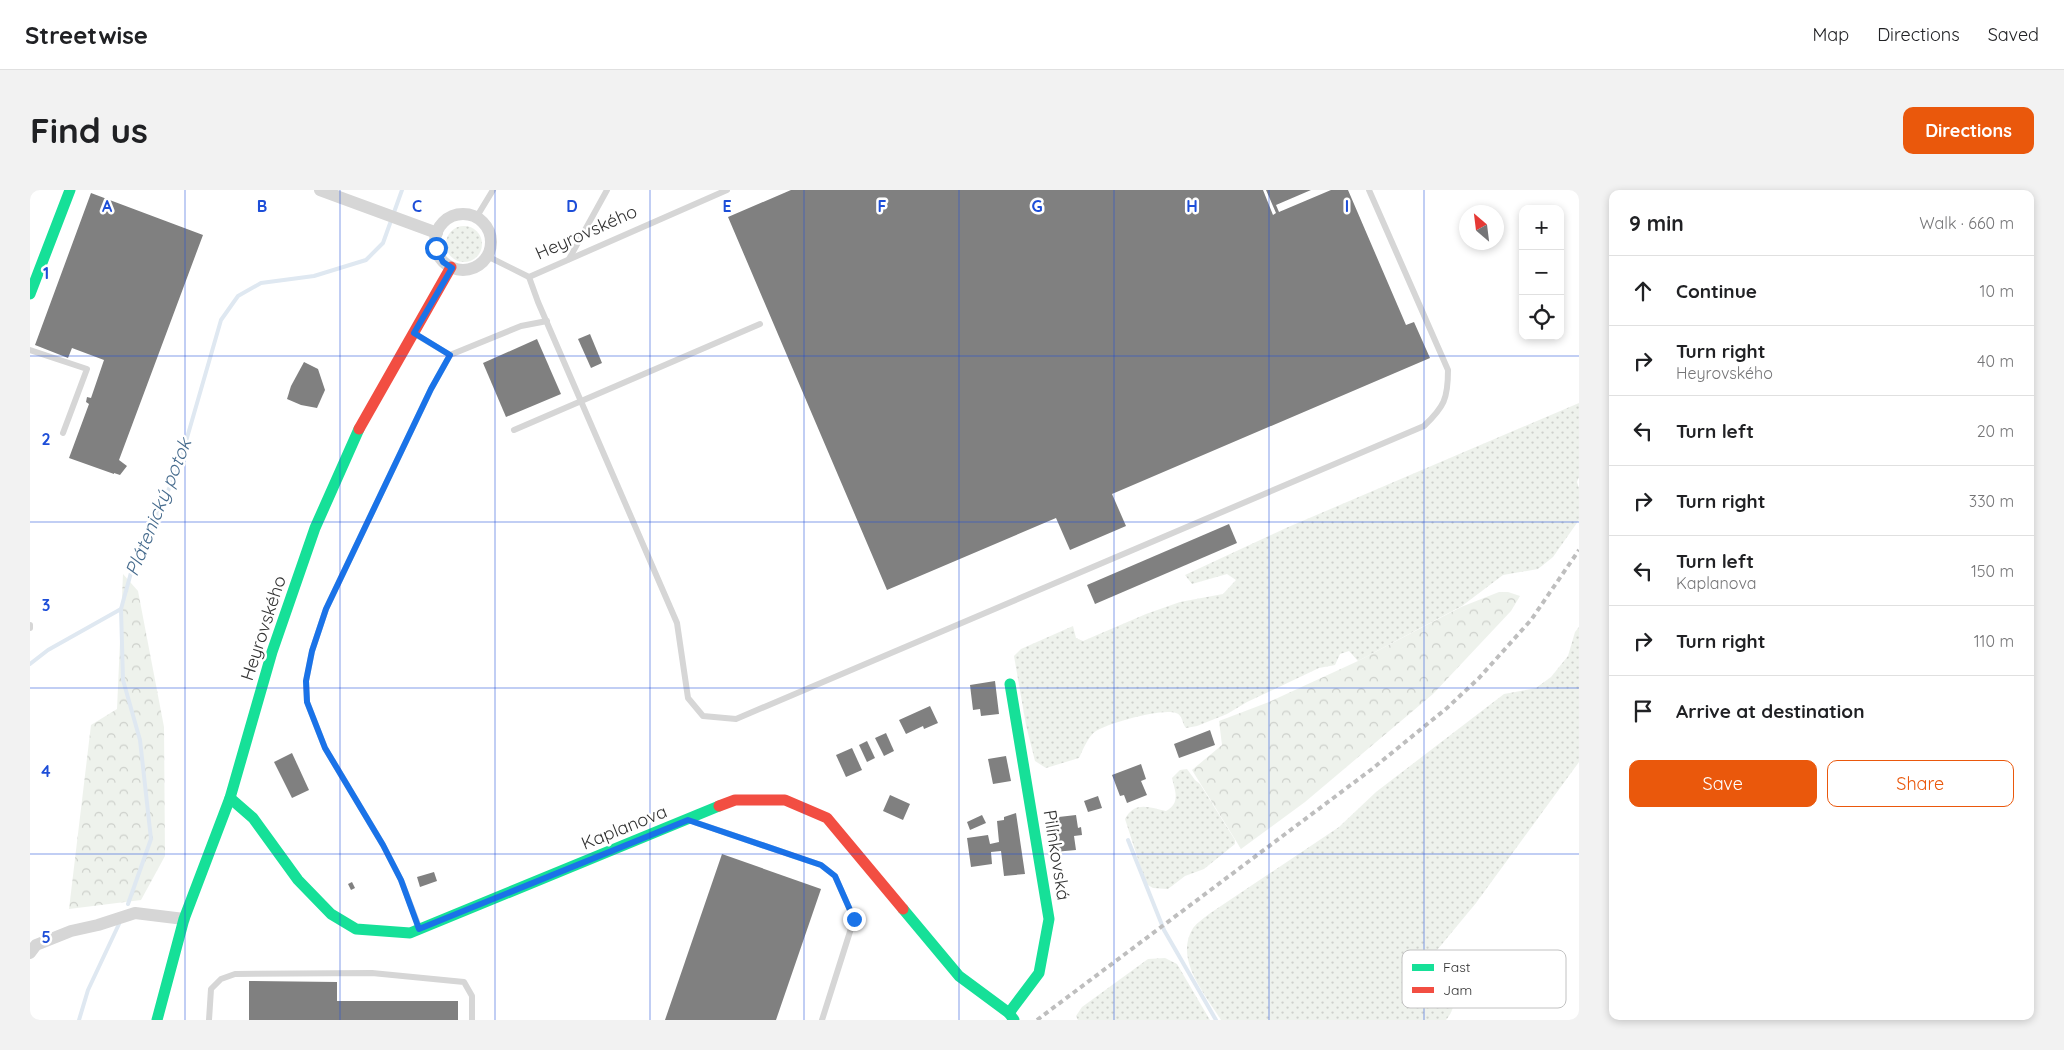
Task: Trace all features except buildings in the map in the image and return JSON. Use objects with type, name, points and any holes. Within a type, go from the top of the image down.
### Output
[{"type":"street","points":[[30,294],[70,190]]},
{"type":"street","points":[[320,190],[437,233]]},
{"type":"street","points":[[465,215],[476,218],[485,225],[490,235],[491,246],[487,256],[479,265],[468,269],[452,268],[443,262],[438,253],[435,243],[437,233],[443,223],[453,217],[465,215]]},
{"type":"street","name":"Heyrovského","points":[[157,1020],[184,919],[230,798],[272,652],[315,528],[354,437],[452,268]]},
{"type":"street","name":"Pilínkovská","points":[[1010,684],[1028,778],[1049,919],[1039,974],[1012,1016]]},
{"type":"street","name":"Kaplanova","points":[[230,798],[253,818],[298,880],[330,914],[356,929],[410,933],[735,800],[785,800],[827,818],[959,976],[1012,1016]]},
{"type":"street","points":[[30,953],[36,945],[72,931],[135,913],[184,919]]},
{"type":"lane","points":[[476,218],[493,190]]},
{"type":"lane","points":[[569,259],[607,190]]},
{"type":"lane","name":"Heyrovského","points":[[487,256],[529,276],[727,190]]},
{"type":"lane","points":[[529,276],[546,321],[677,623],[688,698],[703,716],[736,719],[1424,426],[1440,411],[1448,389],[1448,370],[1369,190]]},
{"type":"lane","points":[[419,929],[401,880],[383,845],[325,748],[307,702],[306,681],[312,651],[326,609],[431,389],[450,355],[521,326],[546,321]]},
{"type":"lane","points":[[514,430],[760,324]]},
{"type":"lane","points":[[414,333],[450,355]]},
{"type":"lane","points":[[30,350],[87,369],[63,433]]},
{"type":"lane","points":[[688,820],[821,865],[835,876],[854,919],[822,1020]]},
{"type":"lane","points":[[209,1020],[211,989],[221,978],[235,974],[372,973],[464,982],[472,996],[472,1020]]},
{"type":"green space","points":[[464,226],[476,232],[482,244],[476,256],[464,262],[452,256],[446,244],[452,232]]},
{"type":"green space","points":[[1579,403],[1579,477],[1577,482],[1579,488],[1579,520],[1553,557],[1538,569],[1503,575],[1462,606],[1358,661],[1349,651],[1340,654],[1335,665],[1319,668],[1247,702],[1227,714],[1197,726],[1186,728],[1180,716],[1176,713],[1148,714],[1123,720],[1096,731],[1088,740],[1079,758],[1046,768],[1035,761],[1026,725],[1014,656],[1021,649],[1073,626],[1076,638],[1083,641],[1146,614],[1180,602],[1223,594],[1236,580],[1227,574],[1192,584],[1185,575],[1286,528]]},
{"type":"green space","points":[[123,574],[138,591],[164,727],[165,856],[141,900],[69,909],[91,725],[117,709]]},
{"type":"green space","points":[[1499,592],[1508,592],[1520,596],[1511,611],[1433,694],[1305,802],[1241,849],[1192,770],[1222,745],[1219,721],[1269,702],[1358,661],[1461,607]]},
{"type":"green space","points":[[1579,627],[1579,762],[1476,903],[1437,950],[1402,950],[1402,1008],[1452,1008],[1446,1020],[1221,1020],[1200,988],[1189,965],[1188,941],[1195,926],[1209,914],[1339,827],[1376,792],[1504,694],[1536,688],[1551,677],[1568,656],[1575,632]]},
{"type":"green space","points":[[1187,769],[1200,784],[1235,840],[1235,844],[1204,869],[1185,876],[1168,889],[1153,888],[1146,884],[1125,819],[1129,813],[1138,807],[1149,807],[1166,811],[1171,808],[1176,796],[1172,778],[1180,770]]},
{"type":"green space","points":[[1165,958],[1177,964],[1210,1020],[1078,1020],[1076,1016],[1082,1007],[1148,959]]},
{"type":"waterway","name":"Plátenický potok","points":[[128,904],[151,839],[140,740],[123,680],[121,609],[132,569],[178,469],[221,320],[238,296],[261,283],[314,276],[366,260],[383,243],[402,190]]},
{"type":"waterway","points":[[30,664],[48,650],[121,609]]},
{"type":"waterway","points":[[1128,840],[1164,930],[1216,1020]]},
{"type":"waterway","name":"Plátenický potok","points":[[79,1020],[88,990],[119,924]]},
{"type":"railway","points":[[1037,1020],[1372,769],[1447,708],[1479,678],[1531,620],[1579,550]]},
{"type":"traffic: fast","points":[[30,294],[70,190]]},
{"type":"traffic: fast","points":[[157,1020],[184,919],[230,798],[272,652],[315,528],[359,429]]},
{"type":"traffic: fast","points":[[1009,1013],[1039,973],[1049,919],[1010,684]]},
{"type":"traffic: fast","points":[[230,798],[253,818],[298,880],[331,914],[356,929],[410,933],[719,806]]},
{"type":"traffic: fast","points":[[903,909],[959,976],[1009,1013],[1014,1020]]},
{"type":"traffic: jam","points":[[359,429],[451,267]]},
{"type":"traffic: jam","points":[[719,806],[735,800],[785,800],[827,818],[903,909]]},
{"type":"route","points":[[436,248],[443,262],[452,268],[414,333],[450,355],[431,389],[326,609],[312,651],[306,681],[307,702],[312,720],[325,748],[383,845],[401,880],[419,929],[688,820],[821,865],[835,876],[854,919]]}]
